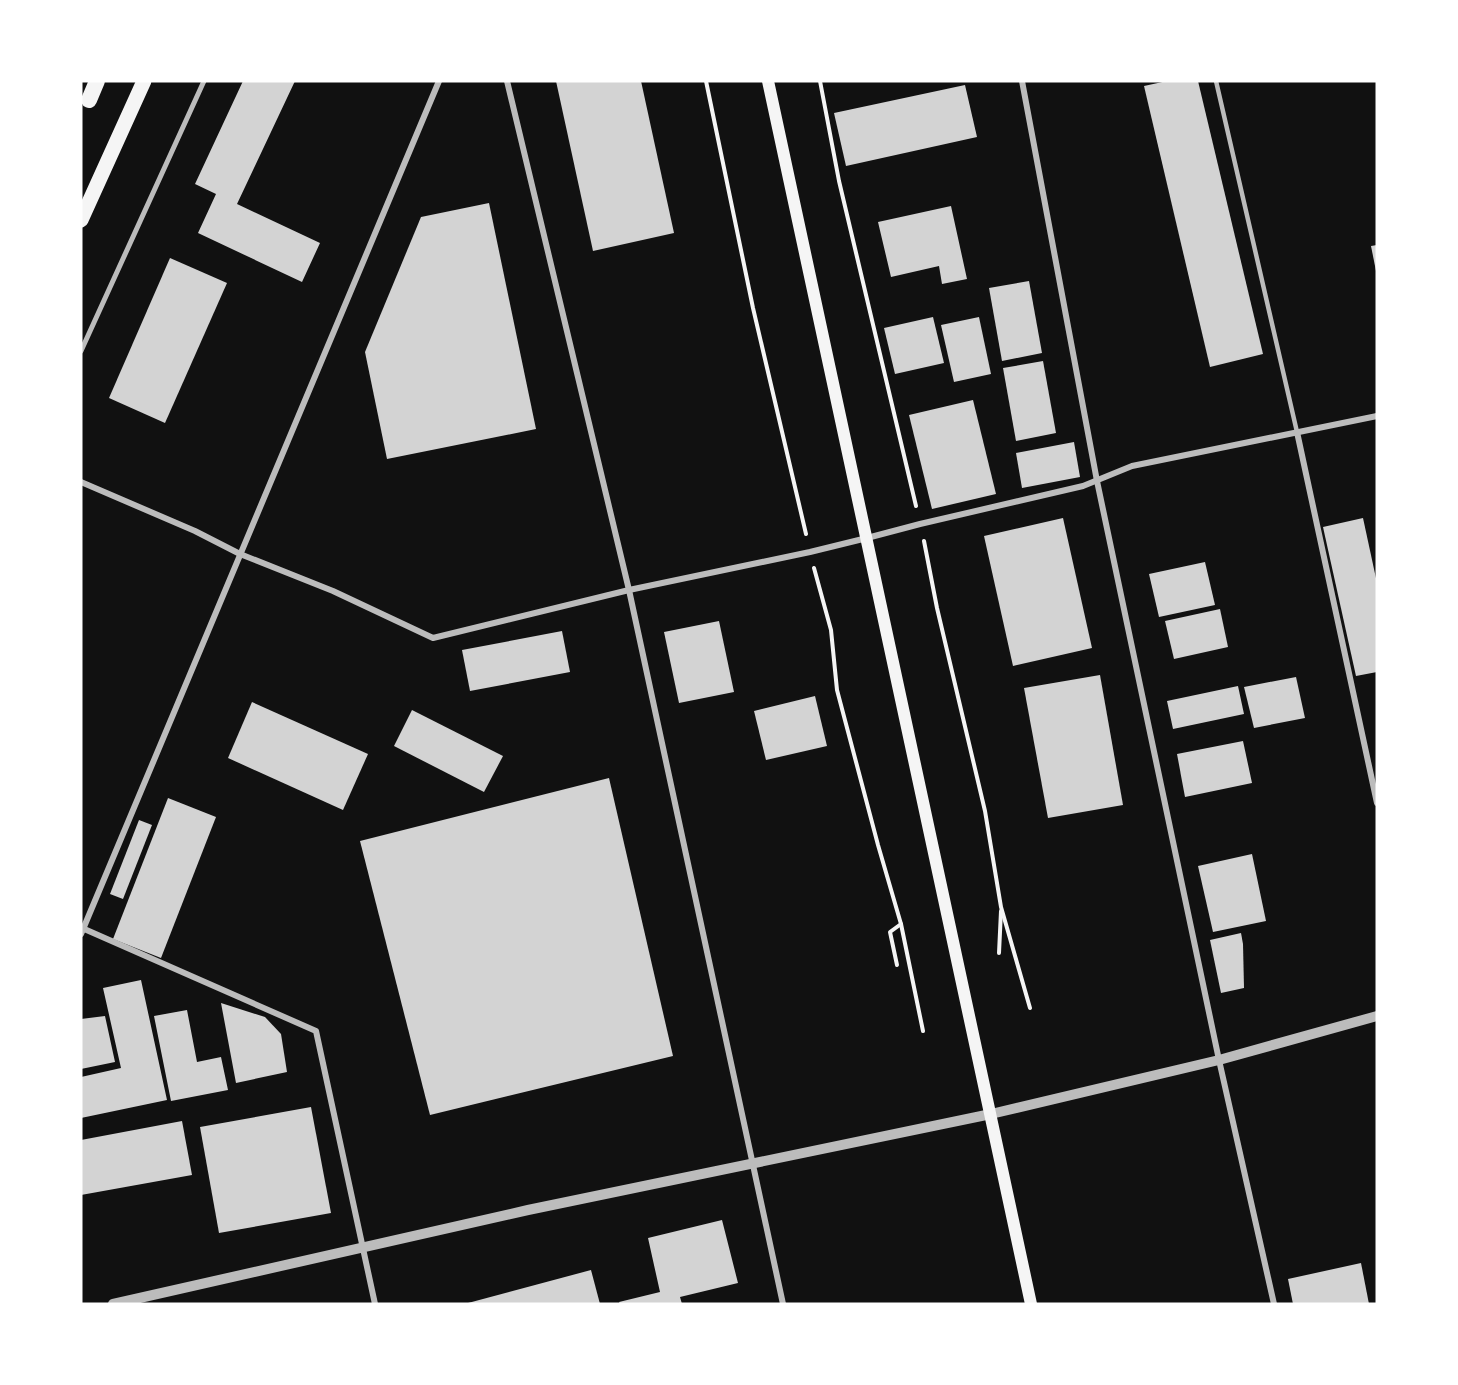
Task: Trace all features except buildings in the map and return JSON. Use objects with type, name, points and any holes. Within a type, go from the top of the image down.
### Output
[{"type":"highway","points":[[89,100],[97,81]]},
{"type":"main road","points":[[81,220],[144,81]]},
{"type":"main road","points":[[768,81],[1031,1304]]},
{"type":"street","points":[[81,351],[204,81]]},
{"type":"street","points":[[375,1304],[316,1031],[82,930],[439,81]]},
{"type":"street","points":[[507,81],[629,590],[783,1304]]},
{"type":"street","points":[[1022,81],[1097,482],[1274,1304]]},
{"type":"street","points":[[81,482],[195,531],[240,554],[333,591],[433,638],[629,590],[867,538],[1083,486],[1132,466],[1377,416]]},
{"type":"street","points":[[1297,432],[1377,803]]},
{"type":"street","points":[[113,1304],[528,1210],[991,1114],[1220,1060],[1377,1016]]},
{"type":"lane","points":[[1216,81],[1297,432]]},
{"type":"path","points":[[706,81],[753,308],[806,534]]},
{"type":"path","points":[[820,81],[839,181],[916,506]]},
{"type":"path","points":[[924,541],[937,608],[985,811],[1001,907],[1030,1008]]},
{"type":"path","points":[[814,566],[831,630],[837,690],[901,924],[923,1031]]},
{"type":"path","points":[[999,953],[1001,907]]},
{"type":"path","points":[[897,965],[890,932],[901,924]]}]
